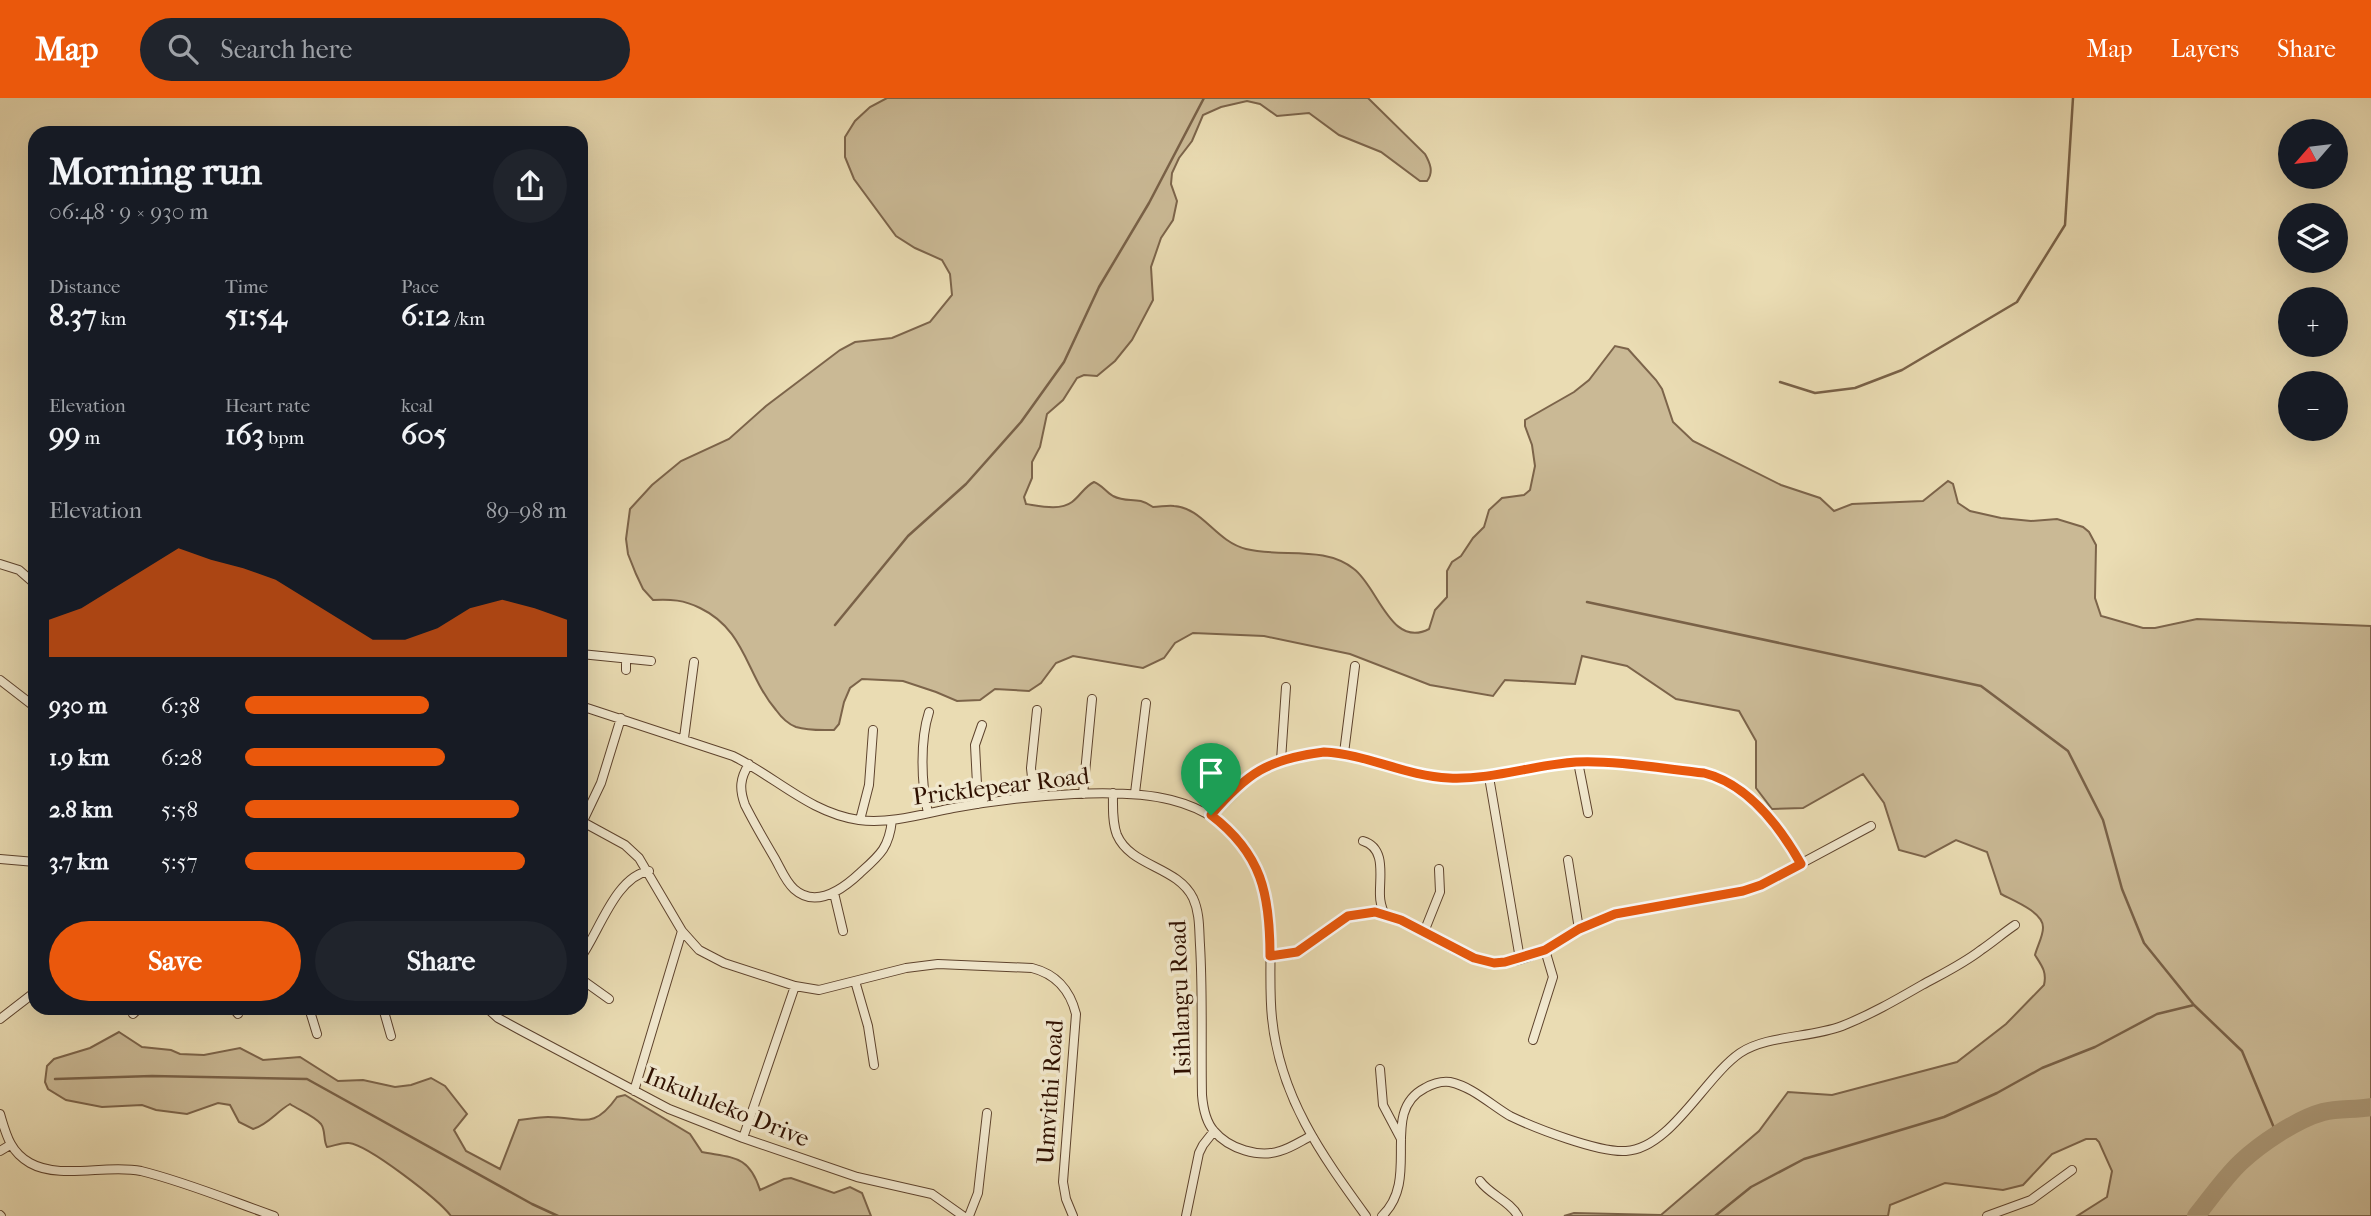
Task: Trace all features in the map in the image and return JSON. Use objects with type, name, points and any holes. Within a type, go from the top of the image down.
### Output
[{"type":"street","points":[[0,564],[19,570],[28,578]]},
{"type":"street","points":[[588,655],[651,661]]},
{"type":"street","points":[[626,659],[626,670]]},
{"type":"street","points":[[684,738],[694,662]]},
{"type":"street","points":[[1344,753],[1355,666]]},
{"type":"street","points":[[0,680],[28,702]]},
{"type":"street","points":[[1281,760],[1286,687]]},
{"type":"street","points":[[1083,793],[1092,699]]},
{"type":"street","points":[[1135,793],[1146,703]]},
{"type":"street","name":"Pricklepear Road","points":[[588,708],[684,738],[749,764],[815,807],[837,816],[860,820],[892,820],[1034,796],[1083,793],[1135,793],[1175,799],[1211,815],[1242,844],[1260,875],[1269,908],[1272,1018],[1276,1043],[1291,1095],[1311,1136],[1366,1216]]},
{"type":"street","points":[[1034,796],[1031,768],[1037,710]]},
{"type":"street","points":[[928,813],[922,774],[924,727],[929,712]]},
{"type":"street","points":[[588,810],[601,783],[621,718]]},
{"type":"street","points":[[978,804],[975,741],[982,724]]},
{"type":"street","points":[[860,820],[869,785],[873,730]]},
{"type":"street","points":[[1211,815],[1246,779],[1281,760],[1324,752],[1344,753],[1425,776],[1489,777],[1578,762],[1704,773],[1723,779],[1748,797],[1766,815],[1791,846],[1801,864]]},
{"type":"street","points":[[1578,762],[1588,813]]},
{"type":"street","points":[[749,764],[742,774],[742,796],[753,820],[791,885],[810,897],[834,893],[855,878],[884,849],[891,835],[892,820]]},
{"type":"street","points":[[1489,777],[1520,959]]},
{"type":"street","name":"Isihlangu Road","points":[[1113,793],[1114,827],[1122,844],[1135,855],[1172,875],[1184,886],[1196,907],[1201,960],[1202,1095],[1204,1111],[1214,1131]]},
{"type":"street","name":"Umvithi Road","points":[[588,825],[625,845],[639,858],[682,931],[708,956],[795,986],[819,990],[913,967],[959,963],[1032,968],[1049,974],[1063,986],[1073,1003],[1076,1021],[1063,1182],[1073,1216]]},
{"type":"street","points":[[1270,956],[1297,952],[1348,916],[1366,912],[1384,913],[1484,961],[1505,962],[1520,959],[1545,950],[1579,929],[1615,914],[1743,891],[1761,885],[1871,826]]},
{"type":"street","points":[[1363,841],[1372,845],[1378,855],[1380,900],[1384,913]]},
{"type":"street","points":[[0,859],[28,861]]},
{"type":"street","points":[[1568,860],[1579,929]]},
{"type":"street","points":[[1424,932],[1440,892],[1439,869]]},
{"type":"street","points":[[588,945],[623,886],[636,874],[649,871]]},
{"type":"street","points":[[834,893],[843,931]]},
{"type":"street","points":[[1382,1216],[1394,1201],[1401,1183],[1403,1115],[1410,1100],[1425,1087],[1449,1082],[1472,1091],[1509,1115],[1531,1125],[1610,1150],[1637,1150],[1662,1135],[1726,1065],[1746,1049],[1827,1031],[1855,1020],[1951,969],[1981,951],[2015,925]]},
{"type":"street","points":[[634,1091],[682,931]]},
{"type":"street","points":[[1533,1040],[1553,977],[1545,950]]},
{"type":"street","points":[[855,981],[868,1026],[874,1065]]},
{"type":"street","points":[[588,984],[609,999]]},
{"type":"street","points":[[743,1138],[795,986]]},
{"type":"street","points":[[0,1019],[28,997]]},
{"type":"street","points":[[311,1015],[317,1034]]},
{"type":"street","points":[[385,1015],[391,1036]]},
{"type":"street","name":"Inkululeko Drive","points":[[497,1015],[669,1109],[743,1138],[857,1177],[932,1194],[963,1216]]},
{"type":"street","points":[[1380,1069],[1383,1105],[1401,1139]]},
{"type":"street","points":[[969,1216],[978,1193],[987,1113]]},
{"type":"street","points":[[0,1114],[10,1145],[24,1160],[42,1168],[142,1171],[274,1216]]},
{"type":"street","points":[[1186,1216],[1199,1153],[1214,1131],[1226,1142],[1239,1148],[1264,1154],[1280,1151],[1311,1136]]},
{"type":"street","points":[[0,1151],[10,1145]]},
{"type":"street","points":[[1987,1216],[2031,1200],[2073,1171]]},
{"type":"street","points":[[1479,1181],[1493,1195],[1513,1208],[1518,1216]]},
{"type":"shaded area","points":[[887,98],[1368,98],[1425,154],[1430,164],[1429,178],[1427,181],[1420,181],[1381,152],[1339,135],[1309,113],[1277,116],[1260,104],[1247,101],[1221,107],[1203,115],[1192,141],[1172,173],[1171,184],[1177,201],[1173,220],[1161,238],[1151,267],[1153,300],[1132,340],[1115,361],[1097,376],[1084,375],[1077,378],[1063,400],[1047,414],[1040,447],[1032,462],[1032,478],[1024,497],[1026,504],[1050,507],[1067,505],[1094,482],[1119,498],[1142,501],[1153,507],[1184,508],[1235,545],[1246,549],[1316,554],[1342,562],[1363,578],[1395,624],[1405,631],[1416,633],[1429,629],[1435,610],[1447,597],[1447,571],[1484,527],[1489,510],[1502,498],[1524,495],[1530,490],[1535,466],[1525,420],[1574,392],[1589,380],[1615,346],[1628,349],[1656,380],[1662,389],[1673,422],[1693,441],[1781,485],[1820,498],[1834,511],[1852,504],[1923,501],[1948,481],[1953,484],[1958,503],[1970,511],[2031,521],[2057,519],[2083,527],[2096,545],[2095,598],[2101,616],[2143,628],[2197,619],[2371,626],[2371,1216],[2077,1216],[2107,1197],[2112,1171],[2099,1142],[2096,1139],[2086,1139],[2052,1154],[2023,1185],[2003,1190],[1945,1183],[1890,1205],[1888,1216],[1564,1216],[1574,1213],[1661,1215],[1759,1131],[1788,1092],[1832,1095],[1957,1062],[2006,1024],[2044,985],[2045,980],[2043,969],[2035,955],[2043,931],[2042,922],[2026,907],[2001,894],[1987,852],[1956,840],[1925,857],[1899,850],[1884,803],[1863,774],[1803,808],[1772,809],[1756,788],[1756,741],[1739,711],[1676,699],[1627,666],[1582,656],[1575,684],[1505,680],[1493,696],[1430,685],[1350,654],[1264,636],[1193,633],[1175,643],[1164,658],[1143,668],[1073,656],[1056,663],[1041,683],[1029,691],[995,689],[980,700],[957,701],[903,681],[862,679],[850,688],[839,724],[834,730],[806,729],[787,722],[766,696],[727,628],[700,608],[672,600],[653,600],[643,589],[628,554],[626,539],[630,509],[652,485],[681,461],[729,439],[766,406],[840,350],[855,342],[892,338],[930,322],[952,295],[950,274],[942,260],[896,236],[854,179],[845,157],[845,137],[855,121],[870,107]]},
{"type":"shaded area","points":[[119,1032],[142,1047],[171,1050],[180,1054],[204,1055],[240,1048],[263,1060],[300,1057],[338,1081],[363,1080],[395,1087],[431,1078],[445,1086],[467,1114],[454,1130],[466,1151],[500,1169],[519,1120],[548,1117],[587,1120],[609,1108],[617,1097],[625,1095],[690,1134],[702,1152],[731,1157],[745,1164],[751,1170],[760,1190],[791,1178],[834,1193],[850,1187],[862,1193],[871,1216],[451,1216],[418,1186],[371,1153],[349,1143],[327,1147],[321,1124],[290,1104],[253,1129],[239,1122],[230,1105],[218,1103],[187,1114],[156,1110],[142,1105],[102,1107],[66,1100],[48,1089],[45,1082],[47,1066],[54,1059],[90,1048]]},
{"type":"waterway","points":[[835,625],[908,536],[966,484],[1021,422],[1064,362],[1099,287],[1149,203],[1204,98]]},
{"type":"waterway","points":[[1780,382],[1815,393],[1855,388],[1902,370],[2017,302],[2065,225],[2073,98]]},
{"type":"waterway","points":[[1587,602],[1981,686],[2068,751],[2103,820],[2122,889],[2144,943],[2194,1005],[2242,1051],[2277,1135]]},
{"type":"waterway","points":[[1715,1216],[1751,1187],[1804,1159],[1944,1117],[1997,1093],[2042,1068],[2095,1047],[2157,1014],[2194,1005]]},
{"type":"waterway","points":[[55,1079],[152,1076],[307,1079],[558,1216]]},
{"type":"waterway","points":[[2196,1216],[2235,1168],[2279,1133],[2323,1112],[2371,1107]]},
{"type":"route","points":[[1324,752],[1344,753],[1407,772],[1441,778],[1489,777],[1578,762],[1614,764],[1704,773],[1723,779],[1748,797],[1766,815],[1791,846],[1801,864],[1761,885],[1743,891],[1606,916],[1545,950],[1505,962],[1494,963],[1474,958],[1401,920],[1375,912],[1348,916],[1312,943],[1290,955],[1270,956],[1269,908],[1263,882],[1242,844],[1211,815],[1233,790],[1254,773],[1281,760],[1324,752]]}]
